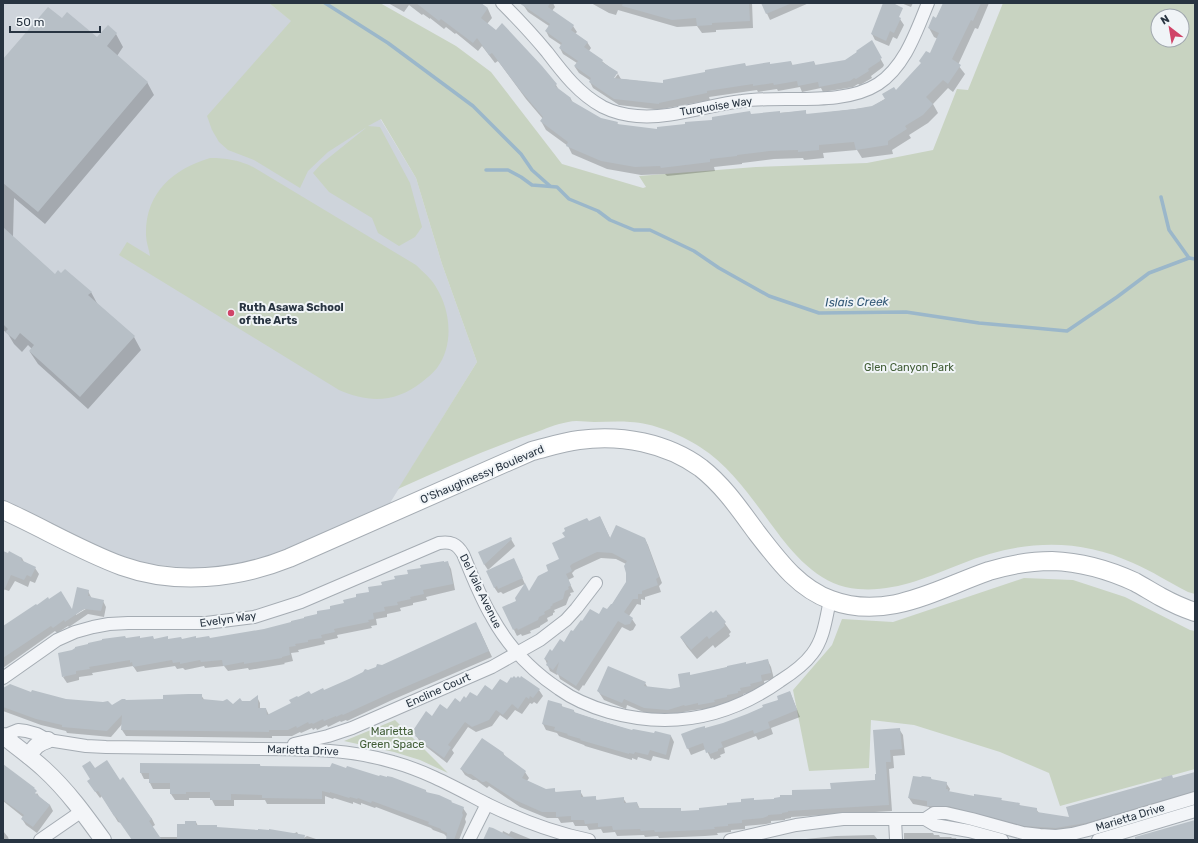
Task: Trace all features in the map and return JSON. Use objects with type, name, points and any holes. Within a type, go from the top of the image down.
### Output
[{"type":"main road","name":"O'Shaughnessy Boulevard","points":[[3,510],[95,555],[134,569],[155,574],[183,577],[229,575],[259,569],[289,558],[532,451],[557,444],[580,440],[605,438],[631,440],[669,451],[701,469],[728,494],[790,575],[809,589],[830,600],[859,607],[874,608],[889,606],[912,601],[1000,568],[1026,563],[1051,561],[1088,566],[1113,573],[1170,602],[1195,612]]},
{"type":"street","name":"Turquoise Way","points":[[502,3],[532,35],[578,89],[603,107],[619,113],[638,116],[658,116],[681,113],[744,100],[832,98],[862,92],[878,84],[901,60],[910,45],[928,3]]},
{"type":"street","name":"Evelyn Way","points":[[3,678],[52,643],[75,632],[109,624],[206,623],[254,617],[301,602],[439,543],[454,543]]},
{"type":"street","name":"Del Vale Avenue","points":[[454,543],[464,554],[492,617],[502,633],[518,653],[536,671],[560,690],[579,700],[598,708],[641,719],[663,721],[684,720],[730,709],[751,700],[789,676],[806,661],[818,645],[822,635],[830,600]]},
{"type":"street","name":"Encline Court","points":[[254,749],[302,743],[352,728],[492,667],[540,640],[566,620],[584,600],[596,583]]},
{"type":"street","name":"Marietta Drive","points":[[3,736],[18,730],[37,734],[48,740],[106,747],[327,750],[371,756],[410,767],[533,824],[590,840]]},
{"type":"street","points":[[3,736],[29,756],[57,781],[82,811],[103,840]]},
{"type":"street","points":[[29,756],[34,747],[48,740]]},
{"type":"street","name":"Marietta Drive","points":[[925,819],[934,813],[946,814],[972,819],[1023,833],[1056,836],[1088,830],[1195,798]]},
{"type":"street","points":[[469,840],[487,804]]},
{"type":"street","points":[[40,840],[82,811]]},
{"type":"street","name":"Marietta Drive","points":[[1098,840],[1195,811]]},
{"type":"street","name":"Marietta Drive","points":[[730,840],[796,825],[843,819],[925,819],[935,825],[969,831],[1002,840]]},
{"type":"street","points":[[895,819],[896,840]]},
{"type":"shaded area","name":"Ruth Asawa School of the Arts","points":[[3,3],[269,3],[349,67],[416,178],[442,264],[477,362],[390,503],[273,555],[228,567],[197,569],[141,563],[111,553],[3,500]]},
{"type":"green space","name":"Glen Canyon Park","points":[[269,3],[380,3],[456,46],[491,72],[562,164],[643,188],[646,187],[639,176],[756,167],[867,163],[933,150],[957,89],[968,90],[1003,3],[1195,3],[1195,594],[1188,592],[1140,566],[1111,554],[1068,545],[1025,546],[1004,550],[982,556],[898,586],[872,589],[845,587],[822,577],[802,561],[784,542],[733,475],[712,455],[692,442],[648,424],[574,421],[559,424],[482,452],[398,489],[477,362],[442,264],[416,178],[381,119],[368,126],[380,127],[410,183],[422,227],[415,237],[399,246],[378,233],[372,218],[329,192],[313,173],[321,164],[367,127],[328,152],[308,171],[300,188],[254,160],[228,150],[219,142],[212,130],[207,116],[291,21]]},
{"type":"green space","points":[[210,158],[232,160],[253,167],[416,265],[434,284],[441,296],[447,317],[448,339],[446,349],[434,372],[412,389],[402,394],[382,399],[361,397],[339,390],[119,255],[127,242],[150,256],[146,238],[147,220],[150,207],[156,195],[173,176],[184,169]]},
{"type":"green space","points":[[1024,578],[1073,580],[1125,597],[1190,630],[1195,631],[1195,769],[1060,806],[1049,773],[1000,752],[914,725],[871,720],[869,768],[809,771],[793,690],[832,645],[842,619],[893,622]]},
{"type":"green space","name":"Marietta Green Space","points":[[395,720],[448,773],[420,760],[394,752],[344,741]]},
{"type":"building","points":[[416,3],[481,3],[488,8],[481,18],[496,30],[502,23],[542,66],[557,84],[555,86],[571,98],[570,100],[601,118],[618,122],[617,124],[657,129],[657,127],[685,124],[685,122],[712,120],[712,117],[750,111],[751,114],[806,110],[806,114],[872,106],[885,99],[882,94],[894,87],[896,90],[921,63],[919,61],[926,51],[930,53],[939,33],[928,28],[933,16],[936,18],[943,3],[981,3],[952,59],[961,65],[948,84],[943,80],[926,97],[933,104],[923,115],[905,126],[907,129],[888,141],[888,145],[856,150],[854,142],[819,145],[819,150],[798,152],[798,150],[769,151],[710,159],[710,162],[661,168],[660,166],[635,167],[601,161],[566,146],[568,142],[540,121],[543,117],[492,53],[489,55],[477,38],[473,43],[441,19],[439,21]]},
{"type":"building","points":[[519,3],[550,3],[548,7],[574,25],[571,30],[588,42],[584,47],[603,60],[602,62],[618,72],[614,78],[663,83],[663,80],[705,72],[705,70],[745,63],[746,66],[770,62],[770,64],[791,61],[792,65],[814,61],[815,65],[845,60],[872,40],[882,58],[868,69],[869,71],[856,79],[854,78],[850,81],[819,87],[818,82],[798,86],[797,81],[774,85],[773,83],[753,86],[753,84],[707,91],[707,93],[659,104],[614,99],[589,82],[591,78],[574,66],[578,61],[559,48],[562,43],[545,31],[550,24]]},
{"type":"building","points":[[623,3],[749,3],[750,21],[712,23],[712,25],[697,26],[696,18],[672,20],[622,6]]},
{"type":"building","points":[[761,3],[792,3],[766,14]]},
{"type":"building","points":[[883,3],[893,3],[903,8],[899,17],[901,18],[894,33],[890,31],[886,41],[871,34]]},
{"type":"building","points":[[48,7],[62,18],[67,12],[97,37],[108,25],[117,33],[107,46],[148,82],[38,212],[3,183],[3,59]]},
{"type":"building","points":[[3,227],[55,274],[58,270],[61,273],[65,269],[92,292],[88,295],[135,336],[80,397],[29,351],[34,345],[20,333],[15,340],[5,332],[8,329],[3,324]]},
{"type":"building","points":[[600,516],[610,538],[616,525],[645,538],[659,577],[656,579],[658,585],[642,591],[642,594],[638,594],[638,599],[633,599],[624,612],[633,618],[630,624],[625,625],[618,621],[576,686],[556,673],[559,662],[553,670],[546,665],[548,661],[544,659],[550,649],[552,651],[560,639],[564,642],[571,630],[573,631],[590,609],[599,614],[603,607],[607,609],[612,604],[626,582],[624,566],[627,561],[612,553],[597,552],[572,564],[570,566],[572,571],[566,574],[571,585],[568,587],[569,589],[565,591],[563,599],[552,604],[553,605],[550,607],[551,608],[544,612],[545,614],[539,617],[538,620],[518,630],[517,628],[513,630],[502,607],[516,601],[515,598],[525,583],[529,591],[538,576],[548,571],[546,565],[559,559],[552,543],[565,537],[562,533],[565,531],[564,528],[587,518],[589,521]]},
{"type":"building","points":[[511,537],[512,539],[484,565],[478,552]]},
{"type":"building","points":[[3,551],[8,553],[9,551],[22,558],[21,560],[36,567],[31,577],[27,575],[24,580],[11,575],[3,593]]},
{"type":"building","points":[[514,558],[523,578],[498,589],[497,586],[494,588],[486,571]]},
{"type":"building","points":[[448,561],[453,584],[423,590],[424,594],[397,602],[398,605],[384,607],[385,611],[373,613],[374,619],[368,620],[369,622],[334,629],[335,632],[321,635],[322,638],[295,644],[296,646],[289,647],[290,655],[282,658],[223,666],[222,660],[201,662],[200,660],[180,664],[180,662],[173,663],[172,660],[133,667],[130,660],[89,667],[90,669],[76,671],[76,674],[62,677],[58,653],[72,650],[75,647],[88,643],[102,639],[125,636],[126,638],[140,636],[140,638],[153,636],[154,639],[168,636],[168,639],[181,637],[182,639],[196,636],[196,638],[209,636],[210,638],[264,629],[317,614],[317,611],[330,609],[330,606],[344,603],[343,600],[356,597],[356,594],[369,592],[368,587],[382,585],[381,582],[395,579],[394,576],[408,574],[407,570],[421,568],[420,565]]},
{"type":"building","points":[[77,587],[89,590],[88,596],[90,597],[104,600],[101,611],[84,609],[65,622],[64,620],[53,628],[51,626],[3,658],[3,626],[36,604],[37,605],[48,597],[49,599],[61,591],[72,609]]},
{"type":"building","points":[[716,610],[726,622],[724,624],[725,626],[709,639],[707,636],[691,650],[680,637],[711,611],[713,613]]},
{"type":"building","points":[[476,622],[489,651],[343,715],[342,714],[324,721],[323,719],[313,724],[309,724],[308,722],[297,728],[296,726],[288,730],[269,730],[269,732],[121,730],[122,715],[107,731],[62,727],[62,725],[36,719],[3,707],[3,688],[10,684],[31,692],[32,690],[66,699],[103,702],[108,701],[112,705],[122,699],[163,699],[163,695],[188,694],[202,694],[202,699],[223,701],[227,699],[233,704],[240,698],[242,701],[250,701],[258,695],[258,708],[266,708],[267,715],[291,703],[289,700],[297,696],[298,697],[309,691],[311,694],[323,688],[324,690],[363,672],[365,669],[368,670],[376,667],[377,664],[382,665]]},
{"type":"building","points":[[768,659],[771,673],[761,675],[762,681],[750,684],[751,686],[740,688],[741,691],[738,691],[738,693],[714,700],[715,702],[698,705],[698,703],[684,705],[668,710],[644,708],[624,699],[622,703],[600,694],[597,691],[608,666],[646,682],[644,686],[670,689],[680,687],[678,674],[690,672],[690,675],[746,662],[746,664]]},
{"type":"building","points":[[514,676],[516,678],[518,676],[520,678],[521,676],[540,689],[533,698],[530,696],[529,699],[526,697],[518,709],[512,704],[503,715],[496,710],[489,720],[472,727],[465,722],[448,745],[451,747],[444,758],[415,736],[416,734],[412,732],[426,711],[432,716],[440,704],[447,709],[455,698],[460,702],[464,696],[466,698],[470,692],[477,696],[485,685],[492,690],[500,679],[507,683],[511,677],[512,678]]},
{"type":"building","points":[[790,691],[797,710],[768,722],[770,728],[754,734],[753,730],[721,742],[723,747],[710,754],[709,752],[706,753],[703,743],[687,749],[681,734],[697,728],[705,726],[705,728],[723,723],[747,714],[763,707],[762,705],[778,700],[777,696]]},
{"type":"building","points":[[548,700],[562,704],[561,706],[574,710],[574,712],[632,730],[654,733],[655,731],[671,735],[666,755],[650,750],[648,755],[635,752],[634,754],[629,754],[580,740],[581,739],[554,730],[555,727],[542,724]]},
{"type":"building","points":[[900,728],[902,749],[890,750],[891,762],[886,762],[889,805],[788,811],[782,814],[768,815],[763,818],[742,820],[742,823],[714,827],[715,829],[655,832],[654,830],[641,831],[640,829],[613,830],[612,826],[598,827],[598,823],[585,824],[584,820],[571,820],[571,816],[556,817],[556,812],[542,812],[515,800],[486,781],[482,782],[471,774],[468,774],[460,769],[482,738],[504,753],[503,754],[526,771],[522,778],[546,789],[555,788],[555,792],[581,790],[581,797],[596,796],[596,800],[624,797],[624,803],[637,802],[639,808],[681,808],[681,811],[699,810],[699,808],[741,802],[741,799],[774,799],[780,797],[780,795],[792,795],[792,790],[831,789],[830,783],[875,780],[876,774],[873,730]]},
{"type":"building","points":[[107,760],[120,780],[123,777],[152,819],[149,821],[162,840],[132,840],[98,791],[95,792],[87,781],[90,779],[82,766],[90,761],[95,768]]},
{"type":"building","points":[[140,763],[260,764],[260,766],[330,767],[332,763],[379,776],[392,777],[426,790],[426,792],[439,795],[464,807],[462,813],[463,815],[454,840],[446,840],[447,833],[428,824],[429,822],[372,801],[371,803],[358,798],[349,798],[330,792],[322,791],[322,799],[262,798],[262,795],[231,794],[231,800],[210,800],[210,792],[170,794],[170,783],[149,783],[149,773],[140,773]]},
{"type":"building","points":[[3,764],[35,788],[37,791],[35,793],[50,805],[33,827],[21,819],[24,815],[3,800]]},
{"type":"building","points":[[1195,772],[1195,791],[1086,823],[1056,828],[1024,826],[948,806],[927,806],[927,801],[908,798],[913,776],[931,777],[931,779],[947,782],[946,789],[948,789],[948,791],[974,796],[974,794],[1002,798],[1001,800],[1037,808],[1037,812],[1069,817],[1066,807],[1162,780],[1161,778],[1172,775],[1173,778]]},
{"type":"building","points":[[1195,820],[1195,840],[1135,840],[1135,837]]},
{"type":"building","points":[[185,821],[196,821],[196,825],[217,825],[217,827],[258,830],[269,829],[305,835],[304,840],[177,840],[177,824],[185,824]]},
{"type":"building","points":[[489,827],[493,828],[517,840],[483,840]]},
{"type":"waterway","points":[[325,3],[388,43],[473,106],[521,154],[532,170],[550,186]]},
{"type":"waterway","name":"Islais Creek","points":[[486,170],[508,170],[532,185],[557,187],[569,199],[598,211],[610,220],[634,230],[650,230],[694,251],[719,268],[769,296],[819,313],[906,312],[979,323],[1067,331],[1149,273],[1189,258],[1195,259]]},
{"type":"waterway","points":[[1161,197],[1169,230],[1189,258]]},
{"type":"place","name":"Ruth Asawa School of the Arts","points":[[231,313]]}]
